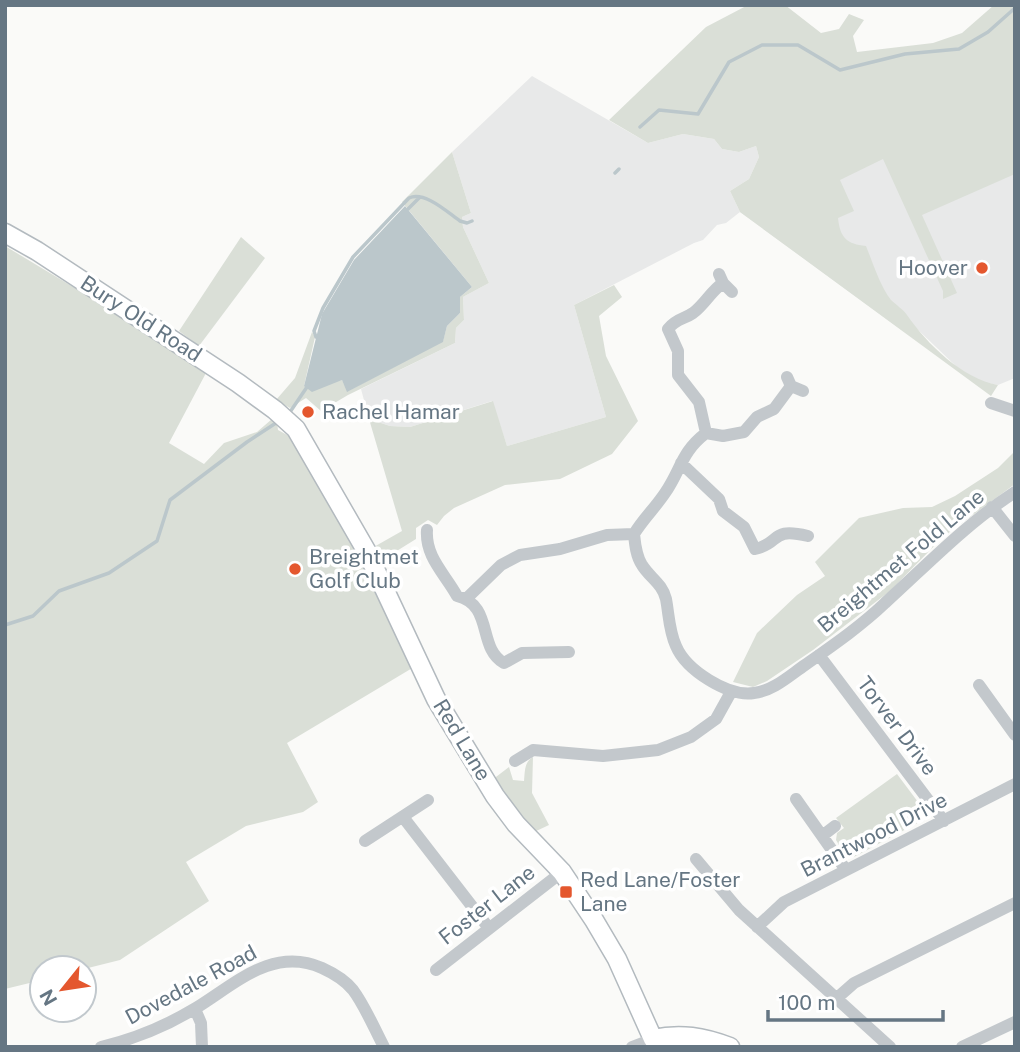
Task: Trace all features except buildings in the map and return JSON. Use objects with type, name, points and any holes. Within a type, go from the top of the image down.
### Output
[{"type":"street","name":"Bury Old Road","points":[[5,233],[48,258],[275,410],[294,426]]},
{"type":"street","points":[[706,433],[699,402],[678,375],[678,351],[668,328],[676,320],[691,314],[713,290],[725,283]]},
{"type":"street","points":[[515,761],[533,750],[603,756],[658,750],[691,737],[716,719],[731,692],[688,663],[677,650],[670,631],[663,588],[642,565],[636,552],[634,534],[665,493],[692,444],[706,433],[723,436],[744,432],[757,417],[774,409],[794,385]]},
{"type":"street","points":[[991,403],[1015,411]]},
{"type":"street","name":"Red Lane","points":[[294,426],[363,546],[436,699],[475,765],[516,824],[562,872],[617,959],[653,1039]]},
{"type":"street","points":[[681,463],[719,499],[723,511],[744,527],[755,554],[778,534],[789,531],[810,534]]},
{"type":"street","name":"Breightmet Fold Lane","points":[[731,692],[753,694],[772,688],[819,655],[883,605],[944,545],[1015,492]]},
{"type":"street","points":[[992,507],[1015,536]]},
{"type":"street","points":[[427,530],[426,542],[434,562],[457,596],[467,598],[479,612],[489,649],[495,658],[504,663],[522,653],[572,651]]},
{"type":"street","points":[[467,598],[501,565],[520,555],[559,549],[607,535],[634,534]]},
{"type":"street","name":"Torver Drive","points":[[819,655],[944,821]]},
{"type":"street","points":[[979,685],[1015,735]]},
{"type":"street","name":"Brantwood Drive","points":[[757,927],[784,902],[1015,784]]},
{"type":"street","points":[[796,799],[846,870]]},
{"type":"street","points":[[365,841],[428,800]]},
{"type":"street","points":[[404,817],[488,927]]},
{"type":"street","points":[[822,836],[835,827]]},
{"type":"street","points":[[697,859],[730,901],[890,1047]]},
{"type":"street","name":"Foster Lane","points":[[436,970],[562,872]]},
{"type":"street","points":[[837,998],[854,983],[1015,903]]},
{"type":"street","name":"Dovedale Road","points":[[101,1047],[131,1044],[195,1009],[254,970],[274,962],[292,961],[313,964],[334,974],[352,989],[384,1047]]},
{"type":"street","points":[[195,1009],[201,1023],[202,1047]]},
{"type":"street","points":[[962,1047],[1015,1022]]},
{"type":"street","points":[[632,1047],[674,1035],[730,1047]]},
{"type":"shaded area","points":[[748,5],[785,5],[821,33],[839,29],[849,14],[864,20],[853,36],[857,52],[933,43],[962,33],[994,5],[1015,5],[1015,174],[922,215],[957,293],[943,299],[943,291],[883,159],[840,180],[854,211],[838,218],[843,235],[849,242],[866,246],[891,300],[935,348],[972,376],[998,385],[991,396],[740,212],[730,191],[749,179],[759,157],[756,146],[739,152],[722,149],[714,139],[683,134],[648,143],[609,120],[706,27]]},
{"type":"shaded area","points":[[1015,17],[1015,378],[998,385],[982,382],[961,371],[912,324],[903,331],[740,212]]},
{"type":"shaded area","points":[[532,76],[648,143],[683,134],[714,139],[722,149],[739,152],[756,146],[759,157],[749,179],[730,191],[740,212],[726,223],[717,225],[703,240],[574,305],[606,417],[507,446],[492,401],[410,427],[390,426],[369,419],[361,389],[455,343],[456,328],[464,320],[463,297],[489,283],[463,227],[462,217],[471,213],[452,152]]},
{"type":"shaded area","points":[[452,152],[471,213],[462,217],[463,227],[489,283],[463,297],[464,320],[456,328],[455,343],[321,411],[306,398],[290,408],[276,400],[295,378],[312,332],[315,337],[304,386],[342,380],[348,391],[443,341],[447,326],[460,313],[460,297],[472,287],[402,202]]},
{"type":"shaded area","points":[[405,206],[472,287],[460,297],[460,313],[447,326],[443,342],[347,392],[342,380],[312,392],[304,386],[322,314],[354,260]]},
{"type":"shaded area","points":[[241,237],[265,258],[199,346],[179,331]]},
{"type":"shaded area","name":"Breightmet Golf Club","points":[[5,246],[168,344],[206,373],[169,443],[204,464],[224,443],[257,432],[272,419],[277,423],[278,430],[289,436],[323,488],[414,667],[287,743],[318,802],[303,812],[246,826],[186,862],[209,901],[120,960],[98,966],[98,954],[28,954],[28,983],[5,989]]},
{"type":"shaded area","points":[[614,285],[622,297],[599,316],[606,356],[638,421],[612,454],[560,479],[505,485],[454,508],[437,525],[428,520],[416,528],[416,539],[379,562],[372,548],[402,531],[369,419],[390,426],[410,427],[493,401],[507,446],[606,417],[574,305]]},
{"type":"shaded area","points":[[1015,451],[1015,484],[943,537],[890,591],[813,650],[767,681],[753,687],[733,682],[757,633],[797,595],[825,576],[815,562],[859,518],[903,508],[932,507],[955,496],[998,468]]},
{"type":"shaded area","points":[[533,757],[532,793],[549,825],[532,833],[492,780],[509,767],[513,780],[524,781],[526,764]]},
{"type":"shaded area","points":[[897,774],[924,810],[923,820],[854,857],[845,855],[836,840],[837,833],[844,828],[836,818]]},
{"type":"waterway","points":[[640,127],[659,110],[698,114],[729,62],[762,45],[798,45],[840,70],[905,54],[959,49],[988,32],[1015,8]]},
{"type":"waterway","points":[[615,173],[619,169]]},
{"type":"waterway","points":[[408,209],[420,197]]},
{"type":"waterway","points":[[316,337],[314,331],[323,308],[353,257],[409,198],[422,197],[460,221],[472,221]]},
{"type":"waterway","points":[[288,415],[309,384]]},
{"type":"waterway","points":[[5,625],[33,616],[59,591],[109,573],[157,541],[170,500],[279,421]]},
{"type":"place","name":"Hoover","points":[[982,268]]},
{"type":"place","name":"Rachel Hamar","points":[[308,412]]},
{"type":"place","name":"Breightmet Golf Club","points":[[295,569]]},
{"type":"place","name":"Red Lane/Foster Lane","points":[[566,892]]}]
